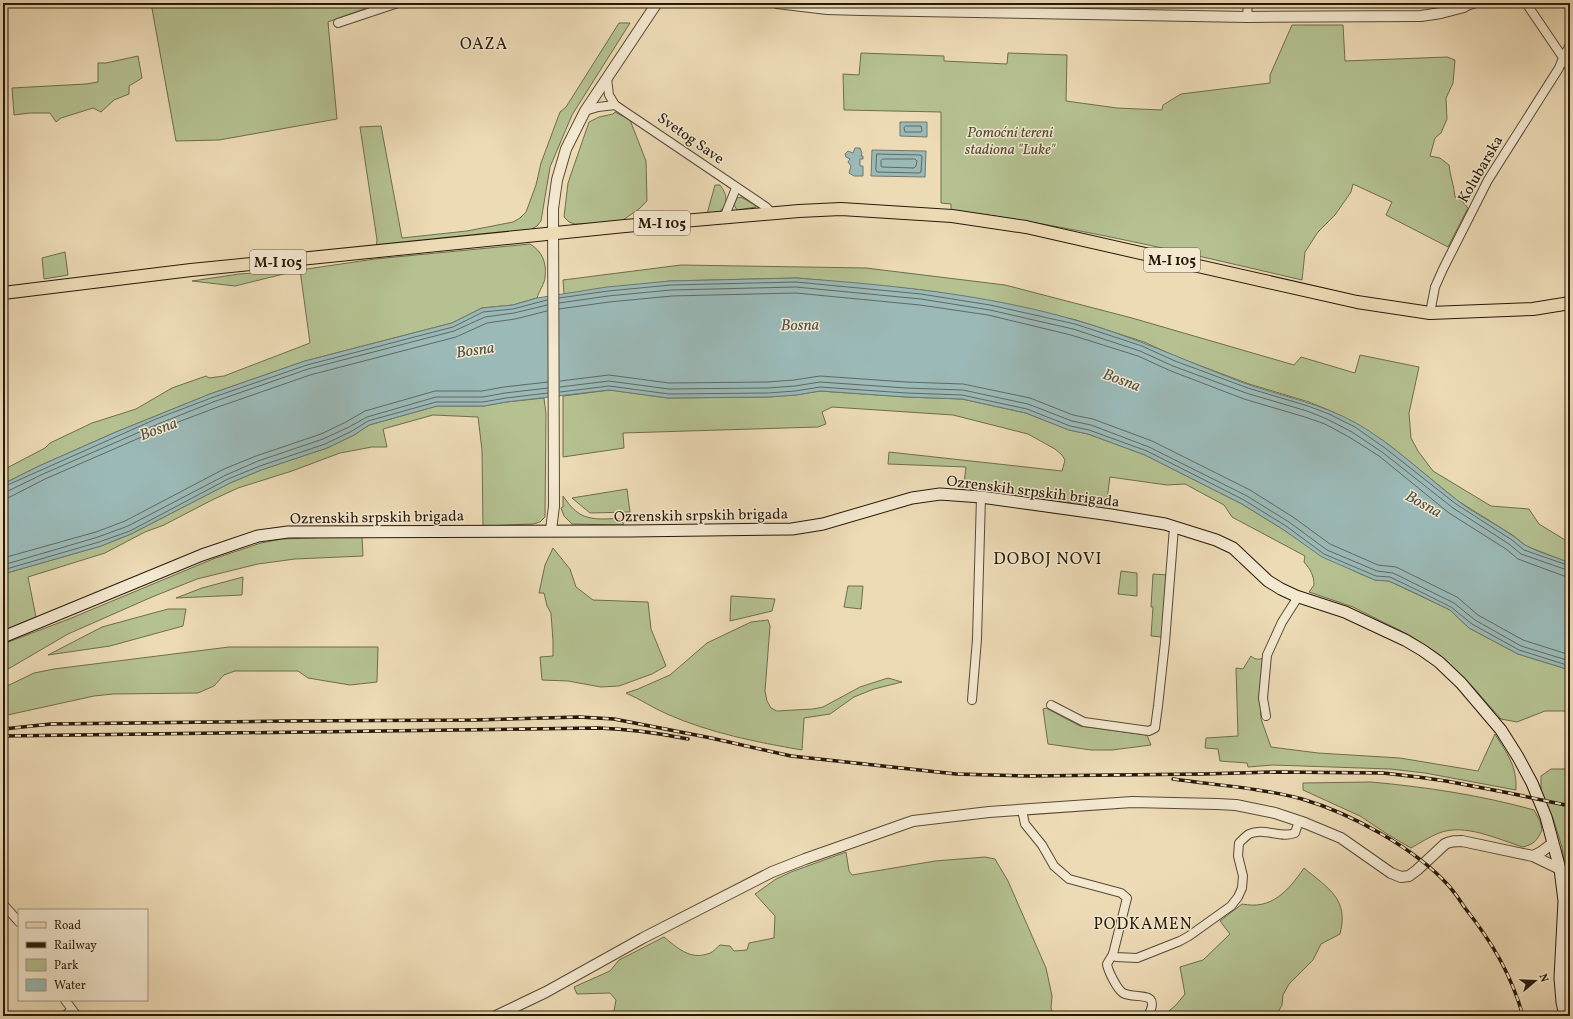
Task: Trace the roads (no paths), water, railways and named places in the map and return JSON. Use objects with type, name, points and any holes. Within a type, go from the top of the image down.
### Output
[{"type":"main road","name":"M-I 105","points":[[3,293],[191,270],[625,226],[799,211],[841,209],[952,216],[1026,227],[1357,302],[1430,313],[1533,309],[1570,304]]},
{"type":"main road","name":"Ozrenskih srpskih brigada","points":[[3,637],[202,555],[258,536],[288,532],[792,530],[823,524],[896,502],[927,496],[953,494],[1096,513],[1174,527],[1230,546],[1268,581],[1284,591],[1345,612],[1405,640],[1439,662],[1461,683],[1501,730],[1532,783],[1544,810],[1560,869],[1564,901],[1560,978],[1565,1016]]},
{"type":"street","points":[[338,23],[398,3]]},
{"type":"street","points":[[551,530],[554,506],[552,276],[553,209],[557,180],[566,149],[585,111],[657,3]]},
{"type":"street","points":[[777,3],[827,9],[956,13],[1009,8],[1247,17],[1421,16],[1441,13],[1464,5],[1476,3]]},
{"type":"street","points":[[1247,17],[1248,3]]},
{"type":"street","points":[[1526,3],[1570,68]]},
{"type":"street","name":"Kolubarska","points":[[1430,313],[1435,287],[1442,269],[1488,180],[1559,68],[1570,46]]},
{"type":"street","points":[[585,111],[598,107],[615,105],[609,95],[607,78]]},
{"type":"street","name":"Svetog Save","points":[[615,105],[736,188],[766,206],[772,214]]},
{"type":"street","points":[[724,218],[736,188]]},
{"type":"street","points":[[972,700],[977,639],[981,497]]},
{"type":"street","points":[[1051,706],[1090,724],[1149,732],[1154,728],[1165,642],[1174,527]]},
{"type":"street","points":[[1266,716],[1263,698],[1268,655],[1282,622],[1298,597]]},
{"type":"street","points":[[496,1016],[546,992],[643,938],[772,872],[805,859],[913,822],[947,816],[1132,802],[1217,804],[1275,813],[1299,821],[1341,838],[1391,873],[1401,877],[1406,877],[1413,874],[1450,842],[1462,841],[1533,856],[1555,865],[1560,869]]},
{"type":"street","points":[[1022,810],[1025,824],[1042,845],[1054,866],[1069,879],[1121,893],[1127,898],[1113,954],[1107,964],[1108,970],[1124,994],[1148,997],[1152,1000],[1153,1007],[1148,1016]]},
{"type":"street","points":[[1113,954],[1116,957],[1137,958],[1189,936],[1231,906],[1238,897],[1242,888],[1242,876],[1238,856],[1239,843],[1250,834],[1262,832],[1286,835],[1295,833],[1299,821]]},
{"type":"street","points":[[1533,856],[1553,843]]},
{"type":"street","points":[[3,904],[18,921]]},
{"type":"street","points":[[65,1001],[71,1014]]},
{"type":"water","points":[[900,122],[927,122],[927,137],[900,136]]},
{"type":"water","points":[[855,148],[860,148],[862,153],[861,156],[863,156],[863,159],[860,159],[860,166],[863,166],[863,176],[854,176],[849,173],[851,166],[848,162],[850,159],[846,157],[845,154],[848,151],[853,153]]},
{"type":"water","points":[[872,150],[926,151],[925,177],[871,176]]},
{"type":"water","name":"Bosna","points":[[796,278],[937,292],[1007,303],[1041,311],[1117,333],[1241,382],[1328,410],[1356,423],[1383,440],[1444,490],[1477,514],[1506,531],[1523,544],[1537,551],[1570,563],[1570,670],[1518,654],[1469,628],[1450,610],[1389,581],[1375,580],[1322,557],[1284,530],[1242,504],[1145,455],[1088,434],[1069,430],[1026,413],[962,399],[820,391],[796,395],[768,397],[668,398],[609,390],[484,406],[437,406],[369,425],[354,435],[327,448],[261,470],[230,483],[131,534],[101,546],[3,574],[3,484],[39,466],[116,432],[210,394],[305,361],[452,323],[482,308],[513,305],[537,298],[607,287],[670,281]]},
{"type":"railway","points":[[3,729],[51,724],[475,720],[579,717],[614,719],[711,738],[791,756],[956,774],[1029,776],[1275,772],[1383,773],[1446,781],[1570,806]]},
{"type":"railway","points":[[3,736],[598,728],[621,729],[688,739]]},
{"type":"railway","points":[[1173,779],[1254,789],[1302,799],[1340,813],[1400,845],[1435,872],[1449,886],[1484,933],[1500,959],[1513,986],[1523,1016]]},
{"type":"district","name":"OAZA","points":[[484,43]]},
{"type":"district","name":"DOBOJ NOVI","points":[[1048,558]]},
{"type":"district","name":"PODKAMEN","points":[[1143,923]]},
{"type":"park label","name":"Pomoćni tereni stadiona \"Luke\"","points":[[1010,140]]}]
